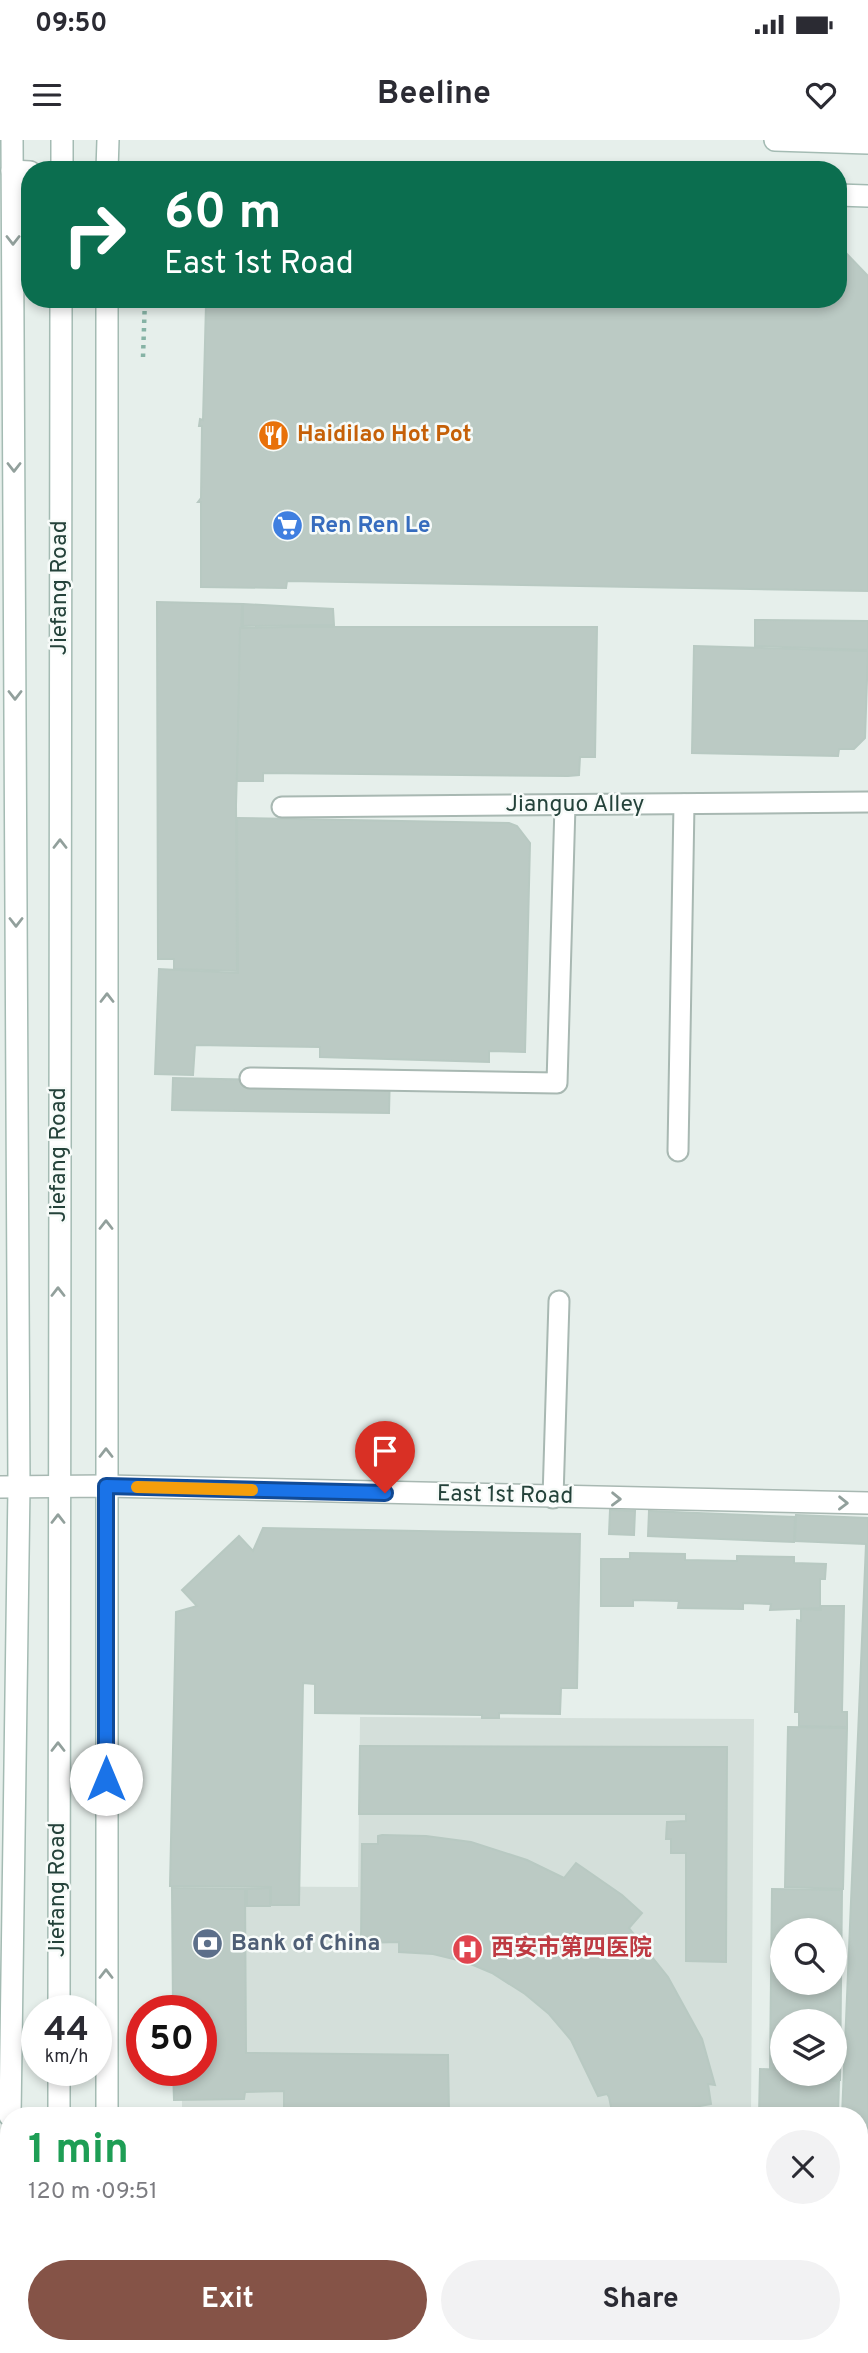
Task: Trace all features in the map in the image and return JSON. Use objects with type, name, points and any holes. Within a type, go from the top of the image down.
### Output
[{"type":"main road","name":"Jiefang Road","points":[[10,2107],[12,140]]},
{"type":"main road","points":[[62,140],[62,161]]},
{"type":"main road","points":[[107,161],[108,140]]},
{"type":"main road","points":[[775,140],[868,143]]},
{"type":"main road","points":[[847,195],[868,196]]},
{"type":"main road","name":"Jiefang Road","points":[[59,1995],[61,308]]},
{"type":"main road","points":[[107,308],[107,2107]]},
{"type":"main road","name":"East 1st Road","points":[[10,1487],[58,1485],[868,1503]]},
{"type":"main road","points":[[59,2086],[59,2107]]},
{"type":"lane","name":"Jianguo Alley","points":[[282,807],[868,802]]},
{"type":"lane","points":[[678,1151],[684,804]]},
{"type":"lane","points":[[250,1078],[557,1083],[565,805]]},
{"type":"lane","points":[[552,1498],[559,1301]]},
{"type":"path","points":[[143,357],[145,308]]},
{"type":"shaded area","name":"西安市第四医院","points":[[360,1717],[754,1719],[751,2107],[182,2107],[182,2086],[217,2086],[217,1995],[182,1995],[183,1886],[358,1887]]},
{"type":"building","points":[[847,254],[868,276],[868,591],[287,581],[286,588],[201,587],[201,502],[198,502],[201,498],[202,426],[199,426],[200,419],[203,420],[206,308],[847,308]]},
{"type":"building","points":[[157,602],[242,604],[236,805],[237,971],[174,969],[174,959],[158,959]]},
{"type":"building","points":[[243,604],[333,609],[334,625],[243,626]]},
{"type":"building","points":[[755,620],[868,621],[868,650],[755,646]]},
{"type":"building","points":[[597,627],[595,757],[580,757],[579,775],[568,776],[263,773],[263,781],[237,781],[240,628]]},
{"type":"building","points":[[694,646],[868,651],[865,738],[854,749],[839,749],[838,756],[692,753]]},
{"type":"building","points":[[237,818],[509,823],[517,826],[530,843],[525,1052],[489,1051],[489,1062],[320,1057],[320,1047],[195,1045],[193,1075],[155,1074],[159,969],[238,973]]},
{"type":"building","points":[[275,1068],[390,1070],[389,1113],[172,1110],[173,1078],[275,1080]]},
{"type":"building","points":[[610,1510],[635,1511],[634,1535],[609,1534]]},
{"type":"building","points":[[649,1511],[795,1517],[794,1542],[648,1536]]},
{"type":"building","points":[[796,1515],[868,1518],[868,2107],[842,2107],[843,2086],[847,2086],[846,2009],[866,1544],[795,1541]]},
{"type":"building","points":[[263,1528],[580,1534],[577,1688],[561,1688],[560,1714],[499,1713],[499,1718],[482,1718],[482,1715],[315,1713],[315,1684],[303,1683],[299,1905],[271,1905],[271,1887],[170,1886],[176,1612],[197,1606],[182,1590],[239,1536],[253,1551]]},
{"type":"building","points":[[630,1553],[685,1554],[685,1560],[737,1561],[737,1556],[794,1557],[794,1563],[826,1564],[825,1579],[820,1579],[820,1608],[770,1610],[771,1604],[743,1603],[743,1609],[678,1608],[679,1601],[633,1600],[633,1606],[601,1606],[601,1559],[630,1559]]},
{"type":"building","points":[[821,1606],[844,1606],[842,1712],[847,1712],[847,1727],[799,1726],[799,1712],[795,1712],[797,1620],[801,1621],[801,1609],[821,1610]]},
{"type":"building","points":[[788,1727],[847,1728],[843,1889],[785,1887]]},
{"type":"building","points":[[360,1746],[727,1747],[726,1962],[686,1961],[686,1853],[671,1853],[671,1839],[666,1839],[667,1822],[686,1821],[686,1814],[359,1814]]},
{"type":"building","points":[[378,1836],[426,1836],[471,1842],[527,1860],[564,1878],[576,1863],[622,1895],[642,1913],[629,1928],[668,1977],[702,2039],[715,2085],[708,2084],[711,2104],[695,2107],[611,2107],[607,2094],[598,2096],[571,2040],[549,2014],[525,1994],[492,1973],[466,1962],[433,1954],[399,1952],[399,1942],[361,1943],[362,1844],[378,1844]]},
{"type":"building","points":[[172,1888],[245,1889],[246,2053],[448,2055],[449,2107],[284,2107],[284,2091],[245,2092],[244,2099],[174,2100],[174,2086],[217,2086],[217,1995],[173,1995]]},
{"type":"building","points":[[270,1888],[270,1906],[247,1906],[247,1889]]},
{"type":"building","points":[[772,1889],[842,1890],[842,1918],[772,1918]]},
{"type":"building","points":[[771,1995],[841,1995],[841,2009],[771,2009]]},
{"type":"building","points":[[760,2069],[770,2069],[770,2086],[839,2086],[838,2107],[759,2107]]},
{"type":"slow traffic","points":[[137,1487],[252,1490]]},
{"type":"place","name":"Haidilao Hot Pot","points":[[274,435]]},
{"type":"place","name":"Ren Ren Le","points":[[287,526]]},
{"type":"place","name":"Bank of China","points":[[208,1944]]},
{"type":"place","name":"西安市第四医院","points":[[468,1949]]},
{"type":"route","points":[[106,1779],[106,1486],[385,1493]]}]
